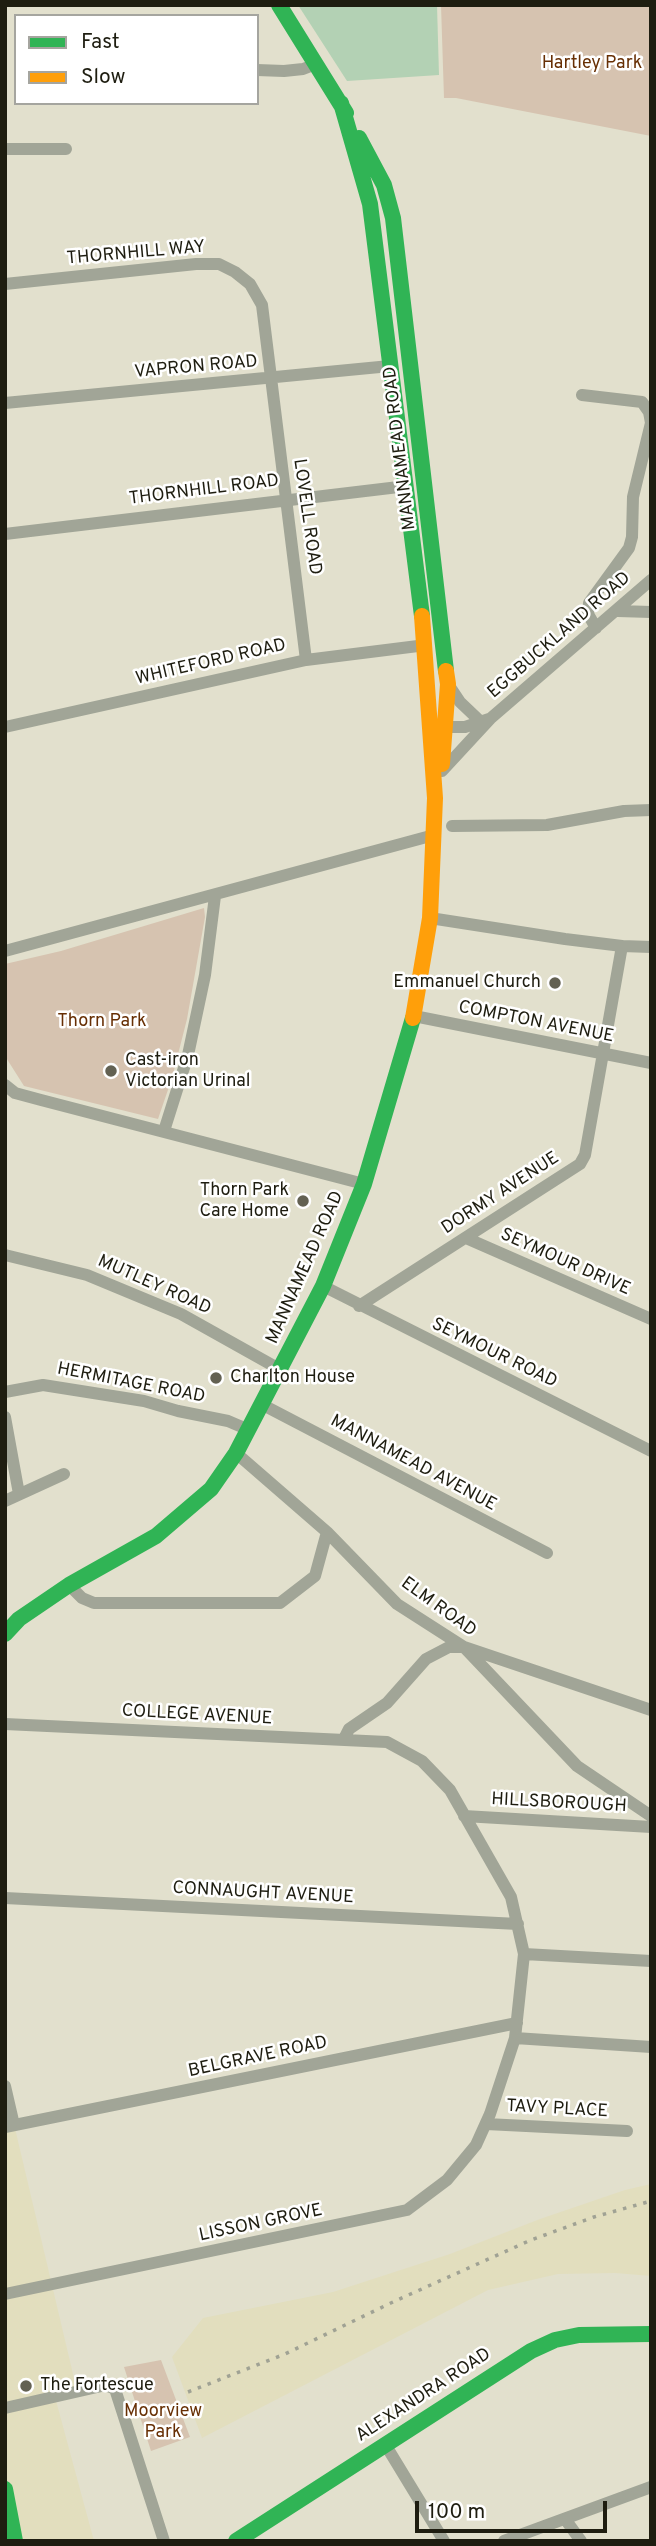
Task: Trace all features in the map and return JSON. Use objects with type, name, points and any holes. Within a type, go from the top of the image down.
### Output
[{"type":"main road","name":"MANNAMEAD ROAD","points":[[5,1634],[19,1619],[69,1585],[156,1536],[211,1489],[236,1452],[323,1286],[364,1184],[414,1016],[430,918],[439,727],[448,684],[393,218],[384,185],[341,103],[279,5]]},
{"type":"main road","name":"MANNAMEAD ROAD","points":[[341,103],[370,204],[426,645],[439,727],[441,771],[435,798]]},
{"type":"main road","points":[[407,486],[425,483]]},
{"type":"main road","name":"ALEXANDRA ROAD","points":[[236,2541],[531,2351],[555,2340],[579,2335],[651,2334]]},
{"type":"main road","points":[[5,2489],[15,2541]]},
{"type":"street","points":[[259,70],[303,69],[316,64]]},
{"type":"street","points":[[5,149],[66,149]]},
{"type":"street","points":[[27,149],[27,163]]},
{"type":"street","name":"THORNHILL WAY","points":[[5,284],[196,264],[219,264],[250,284],[262,305],[271,379]]},
{"type":"street","name":"VAPRON ROAD","points":[[5,403],[390,366]]},
{"type":"street","name":"LOVELL ROAD","points":[[271,379],[306,660]]},
{"type":"street","points":[[582,395],[642,402],[649,412],[651,423],[634,497],[629,548],[589,603],[588,614],[596,628]]},
{"type":"street","name":"THORNHILL ROAD","points":[[5,534],[286,498],[407,486]]},
{"type":"street","name":"EGGBUCKLAND ROAD","points":[[441,771],[486,720],[618,611],[651,580]]},
{"type":"street","points":[[618,611],[651,612]]},
{"type":"street","name":"WHITEFORD ROAD","points":[[5,727],[306,660],[426,645]]},
{"type":"street","points":[[448,684],[460,702],[486,720]]},
{"type":"street","name":"EGGBUCKLAND ROAD","points":[[439,727],[486,720]]},
{"type":"street","points":[[452,826],[547,825],[624,811],[651,810]]},
{"type":"street","points":[[5,951],[434,835]]},
{"type":"street","points":[[163,1131],[191,1041],[205,975],[215,896]]},
{"type":"street","points":[[430,918],[622,946],[651,947]]},
{"type":"street","name":"DORMY AVENUE","points":[[359,1306],[580,1164],[585,1155],[622,946]]},
{"type":"street","name":"COMPTON AVENUE","points":[[414,1016],[651,1063]]},
{"type":"street","points":[[5,1085],[15,1093],[364,1184]]},
{"type":"street","name":"SEYMOUR DRIVE","points":[[466,1238],[651,1320]]},
{"type":"street","name":"MUTLEY ROAD","points":[[5,1255],[88,1275],[181,1314],[281,1370]]},
{"type":"street","name":"SEYMOUR ROAD","points":[[323,1286],[651,1451]]},
{"type":"street","name":"HERMITAGE ROAD","points":[[5,1392],[43,1385],[144,1401],[178,1411],[228,1420],[249,1430]]},
{"type":"street","name":"MANNAMEAD AVENUE","points":[[262,1405],[547,1553]]},
{"type":"street","points":[[5,1417],[19,1494]]},
{"type":"street","name":"ELM ROAD","points":[[236,1452],[327,1532],[397,1604],[464,1647],[577,1766],[651,1816]]},
{"type":"street","points":[[5,1501],[64,1474]]},
{"type":"street","points":[[69,1585],[82,1598],[94,1603],[280,1603],[315,1576],[327,1532]]},
{"type":"street","points":[[344,1739],[349,1729],[387,1703],[426,1659],[449,1647],[464,1647],[651,1710]]},
{"type":"street","name":"COLLEGE AVENUE","points":[[5,1724],[387,1742]]},
{"type":"street","name":"LISSON GROVE","points":[[5,2294],[407,2210],[447,2180],[476,2145],[515,2038],[524,1954],[519,1924],[511,1897],[499,1873],[450,1790],[422,1761],[387,1742]]},
{"type":"street","name":"HILLSBOROUGH","points":[[464,1816],[651,1827]]},
{"type":"street","name":"CONNAUGHT AVENUE","points":[[5,1898],[519,1924]]},
{"type":"street","points":[[524,1954],[651,1961]]},
{"type":"street","name":"BELGRAVE ROAD","points":[[9,2126],[517,2023]]},
{"type":"street","points":[[515,2038],[651,2048]]},
{"type":"street","points":[[5,2087],[9,2126]]},
{"type":"street","name":"TAVY PLACE","points":[[485,2124],[627,2131]]},
{"type":"street","points":[[5,2407],[106,2385],[115,2389],[164,2541]]},
{"type":"street","points":[[385,2444],[444,2541]]},
{"type":"street","points":[[504,2541],[651,2487]]},
{"type":"street","points":[[565,2519],[581,2541]]},
{"type":"shaded area","points":[[298,5],[437,5],[439,75],[347,81]]},
{"type":"shaded area","points":[[5,2086],[77,2391],[55,2397],[94,2541],[5,2541]]},
{"type":"shaded area","points":[[651,2184],[651,2276],[615,2273],[558,2274],[488,2290],[202,2438],[172,2357],[203,2318],[333,2292],[450,2254],[625,2190]]},
{"type":"green space","name":"Hartley Park","points":[[441,5],[651,5],[651,136],[456,98],[444,98]]},
{"type":"green space","name":"Thorn Park","points":[[204,908],[205,917],[187,1019],[158,1119],[24,1086],[5,1056],[5,964],[61,951]]},
{"type":"green space","name":"Moorview Park","points":[[161,2360],[190,2437],[151,2451],[124,2367]]},
{"type":"railway","points":[[188,2392],[285,2354],[531,2240],[594,2217],[651,2201]]},
{"type":"traffic: fast","points":[[279,5],[346,113]]},
{"type":"traffic: fast","points":[[341,103],[370,204],[422,616]]},
{"type":"traffic: fast","points":[[359,138],[384,185],[393,218],[446,671]]},
{"type":"traffic: fast","points":[[5,1634],[19,1619],[69,1585],[156,1536],[211,1489],[236,1453],[323,1286],[364,1184],[413,1018]]},
{"type":"traffic: fast","points":[[236,2541],[531,2351],[555,2340],[579,2335],[651,2334]]},
{"type":"traffic: fast","points":[[5,2489],[15,2541]]},
{"type":"traffic: slow","points":[[413,1018],[430,918],[435,798],[422,616]]},
{"type":"traffic: slow","points":[[442,764],[448,684],[446,671]]},
{"type":"place","name":"Emmanuel Church","points":[[555,983]]},
{"type":"place","name":"Cast-iron Victorian Urinal","points":[[111,1071]]},
{"type":"place","name":"Thorn Park Care Home","points":[[303,1201]]},
{"type":"place","name":"Charlton House","points":[[216,1378]]},
{"type":"place","name":"The Fortescue","points":[[26,2386]]}]
